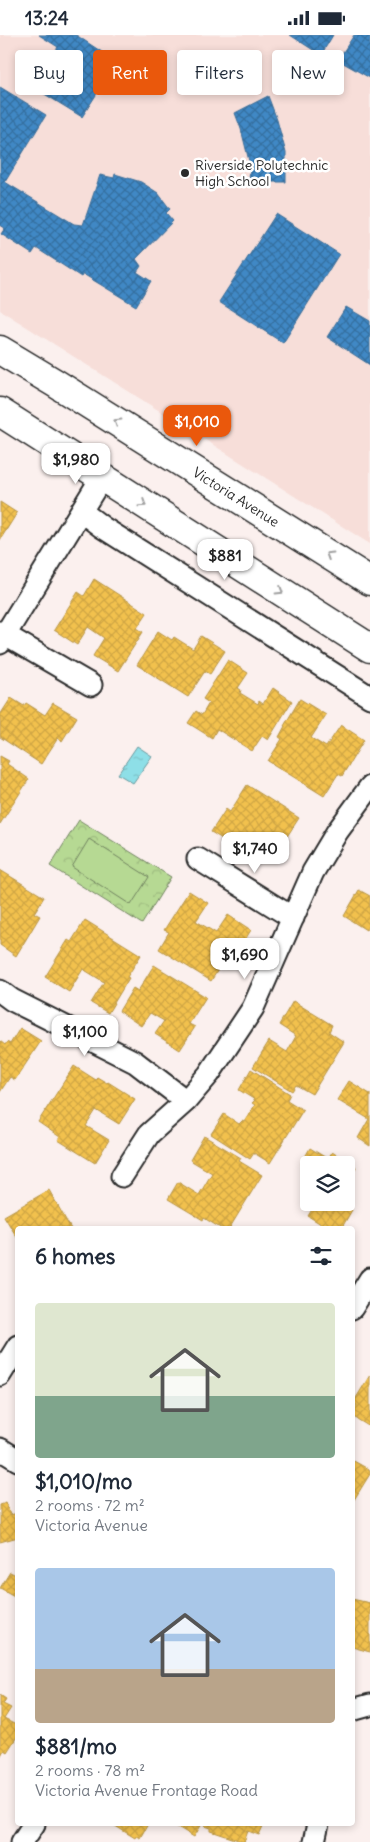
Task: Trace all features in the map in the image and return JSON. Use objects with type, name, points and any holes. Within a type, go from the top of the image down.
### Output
[{"type":"main road","name":"Victoria Avenue","points":[[0,350],[370,581]]},
{"type":"main road","points":[[0,412],[370,648]]},
{"type":"street","points":[[91,685],[2,637],[82,512],[102,477]]},
{"type":"street","points":[[82,512],[102,527],[370,697]]},
{"type":"street","points":[[122,1176],[149,1134],[186,1101],[209,1074],[252,1008],[313,872],[332,840],[370,787]]},
{"type":"street","points":[[198,859],[293,919]]},
{"type":"street","points":[[0,991],[12,1000],[135,1062],[186,1101]]},
{"type":"street","points":[[355,1303],[370,1279]]},
{"type":"street","points":[[0,1375],[15,1351]]},
{"type":"street","points":[[0,1449],[15,1458]]},
{"type":"street","points":[[355,1709],[370,1705]]},
{"type":"street","points":[[22,1842],[33,1826]]},
{"type":"street","points":[[314,1842],[318,1826]]},
{"type":"shaded area","name":"Riverside Polytechnic High School","points":[[0,35],[370,35],[370,544],[0,310]]},
{"type":"green space","points":[[79,820],[171,877],[142,924],[50,866]]},
{"type":"green space","points":[[89,839],[149,877],[131,905],[72,867]]},
{"type":"water","points":[[137,746],[152,756],[133,783],[118,774]]},
{"type":"building: Homes","points":[[0,502],[17,513],[0,540]]},
{"type":"building: Homes","points":[[94,579],[147,613],[137,628],[143,632],[118,671],[93,656],[104,638],[88,627],[77,645],[54,630],[78,592],[84,596]]},
{"type":"building: Homes","points":[[158,631],[172,640],[174,637],[193,649],[201,636],[225,651],[210,674],[205,671],[188,697],[137,665]]},
{"type":"building: Homes","points":[[228,660],[248,673],[238,688],[241,690],[240,693],[258,704],[259,701],[263,704],[273,688],[292,701],[268,740],[262,736],[252,751],[217,729],[212,738],[188,723],[196,711],[202,715],[209,703],[203,699]]},
{"type":"building: Homes","points":[[11,698],[24,706],[26,703],[45,715],[53,703],[77,717],[62,741],[58,738],[41,764],[0,737],[0,715]]},
{"type":"building: Homes","points":[[300,699],[326,715],[311,738],[326,747],[341,725],[364,740],[342,776],[338,774],[324,796],[268,761],[282,739],[279,737]]},
{"type":"building: Homes","points":[[0,756],[9,761],[7,764],[29,779],[0,824]]},
{"type":"building: Homes","points":[[247,785],[299,818],[275,855],[243,834],[235,847],[211,832],[226,809],[230,812]]},
{"type":"building: Homes","points":[[0,870],[44,897],[34,913],[40,916],[16,956],[0,945]]},
{"type":"building: Homes","points":[[359,890],[370,896],[370,925],[366,930],[344,916]]},
{"type":"building: Homes","points":[[189,891],[208,903],[196,921],[216,933],[228,915],[251,930],[227,969],[221,965],[211,981],[159,949],[169,932],[164,930]]},
{"type":"building: Homes","points":[[85,920],[141,955],[108,1013],[91,1003],[104,982],[83,969],[69,992],[45,977],[68,940],[71,942]]},
{"type":"building: Homes","points":[[154,965],[206,997],[189,1024],[195,1027],[180,1050],[155,1034],[164,1021],[150,1013],[141,1026],[119,1011],[133,988],[138,991]]},
{"type":"building: Homes","points":[[293,1001],[332,1025],[329,1032],[344,1042],[312,1094],[296,1085],[292,1091],[253,1067],[269,1041],[287,1052],[296,1036],[279,1025]]},
{"type":"building: Homes","points":[[20,1028],[41,1041],[15,1080],[10,1077],[0,1092],[0,1041],[5,1045],[7,1042],[10,1044]]},
{"type":"building: Homes","points":[[74,1066],[96,1080],[97,1077],[108,1082],[135,1099],[119,1124],[96,1110],[86,1126],[109,1140],[95,1163],[58,1140],[60,1137],[38,1122]]},
{"type":"building: Homes","points":[[251,1069],[290,1094],[287,1100],[303,1110],[270,1163],[254,1153],[250,1159],[211,1134],[224,1114],[239,1124],[242,1121],[244,1122],[255,1105],[252,1103],[255,1100],[239,1090]]},
{"type":"building: Homes","points":[[349,1081],[370,1094],[370,1146],[358,1138],[369,1119],[337,1100]]},
{"type":"building: Homes","points":[[204,1136],[241,1158],[239,1161],[262,1175],[231,1226],[217,1226],[204,1218],[203,1220],[168,1199],[178,1182],[199,1195],[212,1173],[190,1160]]},
{"type":"building: Homes","points":[[310,1148],[323,1156],[306,1156]]},
{"type":"building: Homes","points":[[332,1152],[338,1156],[330,1156]]},
{"type":"building: Homes","points":[[49,1190],[69,1226],[15,1226],[15,1234],[4,1216]]},
{"type":"building: Homes","points":[[311,1211],[351,1211],[343,1226],[324,1226],[308,1216]]},
{"type":"building: Homes","points":[[370,1375],[370,1427],[355,1418],[355,1408],[357,1405],[355,1404],[355,1400]]},
{"type":"building: Homes","points":[[355,1462],[370,1470],[370,1474],[355,1498]]},
{"type":"building: Homes","points":[[6,1503],[10,1515],[15,1514],[15,1538],[0,1542],[0,1505]]},
{"type":"building: Homes","points":[[10,1572],[15,1574],[15,1596],[0,1588]]},
{"type":"building: Homes","points":[[355,1600],[370,1603],[370,1652],[355,1648]]},
{"type":"building: Homes","points":[[0,1695],[6,1699],[3,1704],[11,1708],[4,1719],[15,1724],[15,1740],[7,1752],[4,1750],[0,1757]]},
{"type":"building: Homes","points":[[115,1826],[147,1826],[140,1838],[136,1836],[135,1838]]},
{"type":"building: Homes","points":[[176,1826],[201,1826],[194,1837]]},
{"type":"building: Homes","points":[[205,1826],[263,1826],[259,1835],[248,1831],[244,1842],[211,1831],[211,1828]]},
{"type":"building: Schools","points":[[39,35],[76,35],[99,50],[93,50],[93,95],[96,95],[82,117],[46,95],[83,95],[83,50],[56,50],[58,47]]},
{"type":"building: Schools","points":[[290,35],[333,35],[324,50],[313,50]]},
{"type":"building: Schools","points":[[354,35],[370,35],[370,78],[344,63],[344,51]]},
{"type":"building: Schools","points":[[0,87],[46,115],[5,182],[74,224],[83,225],[100,175],[114,178],[115,174],[141,182],[158,193],[170,209],[166,213],[173,221],[136,259],[141,266],[137,272],[151,281],[136,306],[83,274],[81,277],[36,248],[32,254],[1,234],[5,228],[0,225]]},
{"type":"building: Schools","points":[[268,96],[286,153],[286,182],[249,182],[250,165],[235,113]]},
{"type":"building: Schools","points":[[276,214],[339,254],[283,343],[219,302]]},
{"type":"building: Schools","points":[[346,307],[370,321],[370,365],[327,337]]},
{"type":"place","name":"Riverside Polytechnic High School","points":[[185,173]]}]
